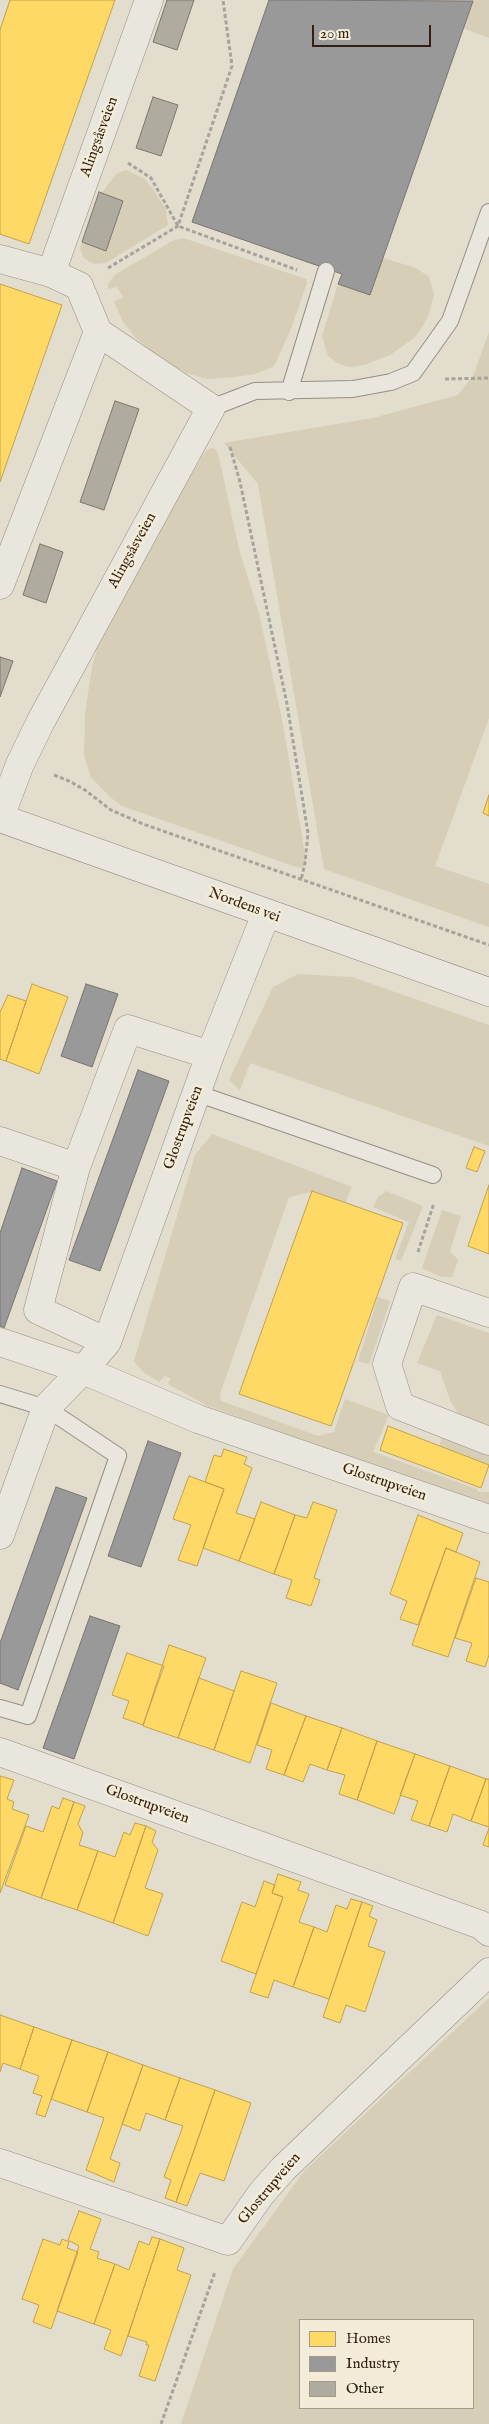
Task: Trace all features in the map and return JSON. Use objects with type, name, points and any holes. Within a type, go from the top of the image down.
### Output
[{"type":"street","name":"Alingsåsveien","points":[[51,273],[149,0]]},
{"type":"street","points":[[0,259],[51,273],[79,286],[98,332],[211,408]]},
{"type":"street","points":[[0,585],[98,332]]},
{"type":"street","name":"Alingsåsveien","points":[[0,817],[20,764],[40,721],[211,408]]},
{"type":"street","name":"Nordens vei","points":[[0,817],[266,914],[489,992]]},
{"type":"street","name":"Glostrupveien","points":[[0,1535],[46,1408],[107,1342],[210,1055],[266,914]]},
{"type":"street","points":[[107,1342],[38,1310],[76,1167],[128,1029],[210,1055]]},
{"type":"street","points":[[0,1141],[76,1167]]},
{"type":"street","points":[[489,1313],[413,1287],[387,1364],[400,1406],[489,1441]]},
{"type":"street","name":"Glostrupveien","points":[[0,1342],[83,1370],[198,1419],[489,1519]]},
{"type":"street","name":"Glostrupveien","points":[[0,1752],[481,1925],[489,1932]]},
{"type":"street","name":"Glostrupveien","points":[[228,2242],[261,2194],[283,2168],[489,1972]]},
{"type":"street","points":[[0,2163],[228,2242]]},
{"type":"lane","points":[[211,408],[255,391],[289,392],[353,389],[391,382],[413,373],[450,321],[489,212]]},
{"type":"lane","points":[[289,392],[325,275]]},
{"type":"lane","points":[[196,1093],[433,1175]]},
{"type":"lane","points":[[0,1394],[46,1408],[118,1456],[28,1716],[0,1708]]},
{"type":"path","points":[[79,286],[178,226],[232,66],[223,0]]},
{"type":"path","points":[[98,144],[151,178],[178,226],[325,275]]},
{"type":"path","points":[[413,373],[441,380],[489,378]]},
{"type":"path","points":[[211,408],[229,442],[240,482],[287,704],[308,833],[301,880]]},
{"type":"path","points":[[20,764],[69,781],[111,810],[143,824],[489,946]]},
{"type":"path","points":[[417,1254],[434,1204]]},
{"type":"path","points":[[161,2424],[228,2242]]},
{"type":"shaded area","points":[[471,0],[489,0],[489,38],[463,28]]},
{"type":"shaded area","points":[[126,170],[145,179],[153,189],[166,209],[168,225],[106,263],[94,264],[84,258],[80,248],[100,195],[116,174]]},
{"type":"shaded area","points":[[183,238],[306,279],[307,283],[291,329],[274,366],[256,374],[234,377],[207,379],[186,373],[157,356],[135,337],[123,322],[114,302],[123,297],[117,287],[108,289],[108,283],[116,274],[174,240]]},
{"type":"shaded area","points":[[383,258],[416,268],[429,277],[434,294],[429,314],[414,338],[390,355],[364,365],[349,367],[339,364],[328,356],[322,336],[338,284],[370,294]]},
{"type":"shaded area","points":[[489,332],[489,718],[435,866],[489,884],[489,927],[324,869],[258,484],[224,443],[373,418],[458,395],[474,374]]},
{"type":"shaded area","points":[[214,448],[218,453],[239,549],[259,613],[282,719],[306,860],[304,866],[299,868],[122,806],[110,797],[91,777],[84,756],[85,713],[92,667],[97,649],[119,601],[143,557],[203,455],[208,449]]},
{"type":"shaded area","points":[[298,974],[352,977],[489,1025],[489,1146],[250,1063],[240,1090],[229,1080],[273,987]]},
{"type":"shaded area","points":[[212,1134],[352,1187],[345,1203],[315,1191],[289,1197],[220,1394],[221,1401],[318,1436],[334,1432],[345,1399],[389,1415],[373,1452],[477,1489],[478,1492],[489,1492],[489,1507],[208,1406],[168,1384],[171,1378],[165,1376],[159,1382],[143,1372],[134,1361],[195,1155]]},
{"type":"shaded area","points":[[386,1191],[423,1206],[401,1261],[395,1259],[409,1222],[373,1207],[378,1197]]},
{"type":"shaded area","points":[[442,1210],[461,1216],[450,1251],[458,1260],[452,1277],[441,1277],[422,1268]]},
{"type":"shaded area","points":[[378,1297],[390,1301],[369,1364],[358,1361]]},
{"type":"shaded area","points":[[437,1315],[489,1333],[489,1431],[463,1422],[450,1400],[440,1371],[417,1363]]},
{"type":"shaded area","points":[[442,1437],[489,1453],[489,1465],[439,1447]]},
{"type":"shaded area","points":[[489,1998],[489,2424],[181,2424],[233,2269],[305,2170]]},
{"type":"building: Homes","points":[[10,0],[115,0],[29,244],[0,234],[0,30]]},
{"type":"building: Homes","points":[[0,284],[62,305],[0,482]]},
{"type":"building: Homes","points":[[489,795],[489,816],[483,813]]},
{"type":"building: Homes","points":[[32,984],[68,997],[39,1074],[6,1061]]},
{"type":"building: Homes","points":[[8,995],[26,1001],[6,1061],[0,1059],[0,1012]]},
{"type":"building: Homes","points":[[474,1147],[485,1151],[477,1172],[466,1168]]},
{"type":"building: Homes","points":[[489,1185],[489,1254],[468,1246]]},
{"type":"building: Homes","points":[[312,1191],[403,1223],[331,1426],[239,1394]]},
{"type":"building: Homes","points":[[388,1426],[489,1465],[481,1488],[380,1450]]},
{"type":"building: Homes","points":[[224,1449],[247,1457],[244,1464],[252,1468],[236,1513],[255,1519],[239,1561],[203,1548],[224,1489],[205,1482],[214,1455],[221,1457]]},
{"type":"building: Homes","points":[[189,1476],[224,1489],[197,1566],[178,1560],[191,1525],[173,1519]]},
{"type":"building: Homes","points":[[261,1502],[295,1515],[274,1574],[239,1561]]},
{"type":"building: Homes","points":[[313,1502],[337,1510],[314,1578],[320,1580],[311,1606],[286,1598],[292,1580],[274,1574],[295,1515],[307,1518]]},
{"type":"building: Homes","points":[[418,1515],[463,1533],[456,1552],[446,1548],[418,1625],[400,1619],[407,1601],[390,1594]]},
{"type":"building: Homes","points":[[446,1548],[480,1562],[448,1657],[412,1645]]},
{"type":"building: Homes","points":[[476,1578],[489,1582],[489,1655],[485,1667],[466,1661],[472,1643],[455,1638]]},
{"type":"building: Homes","points":[[169,1645],[206,1658],[178,1738],[143,1726]]},
{"type":"building: Homes","points":[[127,1653],[164,1666],[143,1725],[123,1718],[129,1701],[112,1695]]},
{"type":"building: Homes","points":[[241,1671],[277,1683],[250,1763],[214,1750]]},
{"type":"building: Homes","points":[[199,1678],[234,1691],[214,1750],[178,1738]]},
{"type":"building: Homes","points":[[271,1703],[306,1716],[284,1775],[266,1769],[272,1750],[257,1745]]},
{"type":"building: Homes","points":[[306,1716],[342,1728],[327,1770],[310,1764],[303,1782],[284,1775]]},
{"type":"building: Homes","points":[[342,1728],[377,1741],[357,1800],[339,1794],[345,1775],[327,1770]]},
{"type":"building: Homes","points":[[377,1741],[415,1754],[394,1814],[357,1800]]},
{"type":"building: Homes","points":[[415,1754],[450,1766],[429,1826],[411,1820],[418,1801],[400,1795]]},
{"type":"building: Homes","points":[[450,1766],[486,1779],[471,1821],[453,1814],[447,1832],[429,1826]]},
{"type":"building: Homes","points":[[0,1776],[14,1780],[7,1799],[14,1802],[12,1809],[29,1815],[0,1893]]},
{"type":"building: Homes","points":[[486,1779],[489,1779],[489,1827],[471,1821]]},
{"type":"building: Homes","points":[[63,1798],[74,1802],[41,1898],[5,1885],[26,1826],[43,1832],[52,1806],[59,1809]]},
{"type":"building: Homes","points":[[74,1802],[85,1806],[78,1824],[83,1833],[79,1845],[98,1851],[77,1910],[41,1898]]},
{"type":"building: Homes","points":[[135,1823],[146,1826],[113,1923],[77,1910],[98,1851],[115,1857],[124,1832],[130,1835]]},
{"type":"building: Homes","points":[[146,1826],[156,1831],[152,1842],[158,1850],[145,1888],[163,1894],[148,1936],[113,1923]]},
{"type":"building: Homes","points":[[489,1828],[489,1847],[483,1845]]},
{"type":"building: Homes","points":[[278,1874],[301,1882],[298,1890],[309,1894],[299,1922],[314,1927],[293,1987],[274,1980],[268,1998],[250,1992],[283,1897],[272,1893]]},
{"type":"building: Homes","points":[[264,1881],[275,1885],[272,1893],[283,1897],[256,1974],[221,1961],[242,1902],[255,1907]]},
{"type":"building: Homes","points":[[351,1899],[362,1902],[329,1999],[293,1987],[314,1927],[327,1932],[336,1905],[347,1909]]},
{"type":"building: Homes","points":[[362,1902],[373,1906],[369,1916],[377,1920],[368,1946],[385,1952],[365,2012],[346,2005],[340,2023],[323,2017]]},
{"type":"building: Homes","points":[[0,2015],[34,2027],[20,2069],[3,2063],[0,2072]]},
{"type":"building: Homes","points":[[34,2027],[72,2040],[45,2117],[36,2114],[42,2096],[33,2093],[39,2076],[20,2069]]},
{"type":"building: Homes","points":[[72,2040],[108,2052],[87,2112],[51,2099]]},
{"type":"building: Homes","points":[[108,2052],[143,2065],[110,2159],[120,2163],[114,2182],[86,2170],[104,2118],[87,2112]]},
{"type":"building: Homes","points":[[143,2065],[180,2078],[165,2120],[146,2113],[140,2131],[122,2124]]},
{"type":"building: Homes","points":[[180,2078],[215,2090],[176,2202],[165,2198],[171,2180],[164,2177],[183,2126],[165,2120]]},
{"type":"building: Homes","points":[[215,2090],[251,2103],[224,2181],[200,2173],[187,2206],[176,2202]]},
{"type":"building: Homes","points":[[79,2211],[101,2219],[90,2249],[99,2252],[97,2258],[115,2264],[94,2324],[57,2311],[79,2246],[68,2240]]},
{"type":"building: Homes","points":[[152,2237],[160,2239],[121,2356],[104,2349],[111,2330],[94,2324],[115,2264],[129,2270],[139,2241],[149,2245]]},
{"type":"building: Homes","points":[[43,2239],[60,2245],[62,2239],[69,2242],[67,2248],[78,2252],[51,2329],[33,2322],[39,2305],[22,2299]]},
{"type":"building: Homes","points":[[160,2239],[184,2248],[177,2270],[191,2275],[155,2381],[139,2376],[149,2345],[146,2345],[147,2342],[128,2336]]},
{"type":"building: Industry","points":[[269,0],[473,1],[370,295],[338,284],[342,274],[192,222]]},
{"type":"building: Industry","points":[[86,984],[118,994],[92,1067],[61,1056]]},
{"type":"building: Industry","points":[[138,1070],[169,1081],[100,1271],[69,1260]]},
{"type":"building: Industry","points":[[22,1168],[57,1181],[4,1328],[0,1326],[0,1233]]},
{"type":"building: Industry","points":[[148,1441],[181,1453],[141,1567],[108,1556]]},
{"type":"building: Industry","points":[[56,1487],[87,1498],[18,1690],[0,1683],[0,1643]]},
{"type":"building: Industry","points":[[90,1616],[120,1626],[74,1759],[43,1748]]},
{"type":"building: Other","points":[[167,0],[194,0],[177,50],[153,42]]},
{"type":"building: Other","points":[[153,97],[178,105],[161,156],[136,148]]},
{"type":"building: Other","points":[[99,192],[123,201],[106,251],[82,242]]},
{"type":"building: Other","points":[[115,401],[139,409],[104,510],[80,502]]},
{"type":"building: Other","points":[[40,544],[63,552],[46,603],[23,595]]},
{"type":"building: Other","points":[[0,657],[13,661],[0,697]]}]
